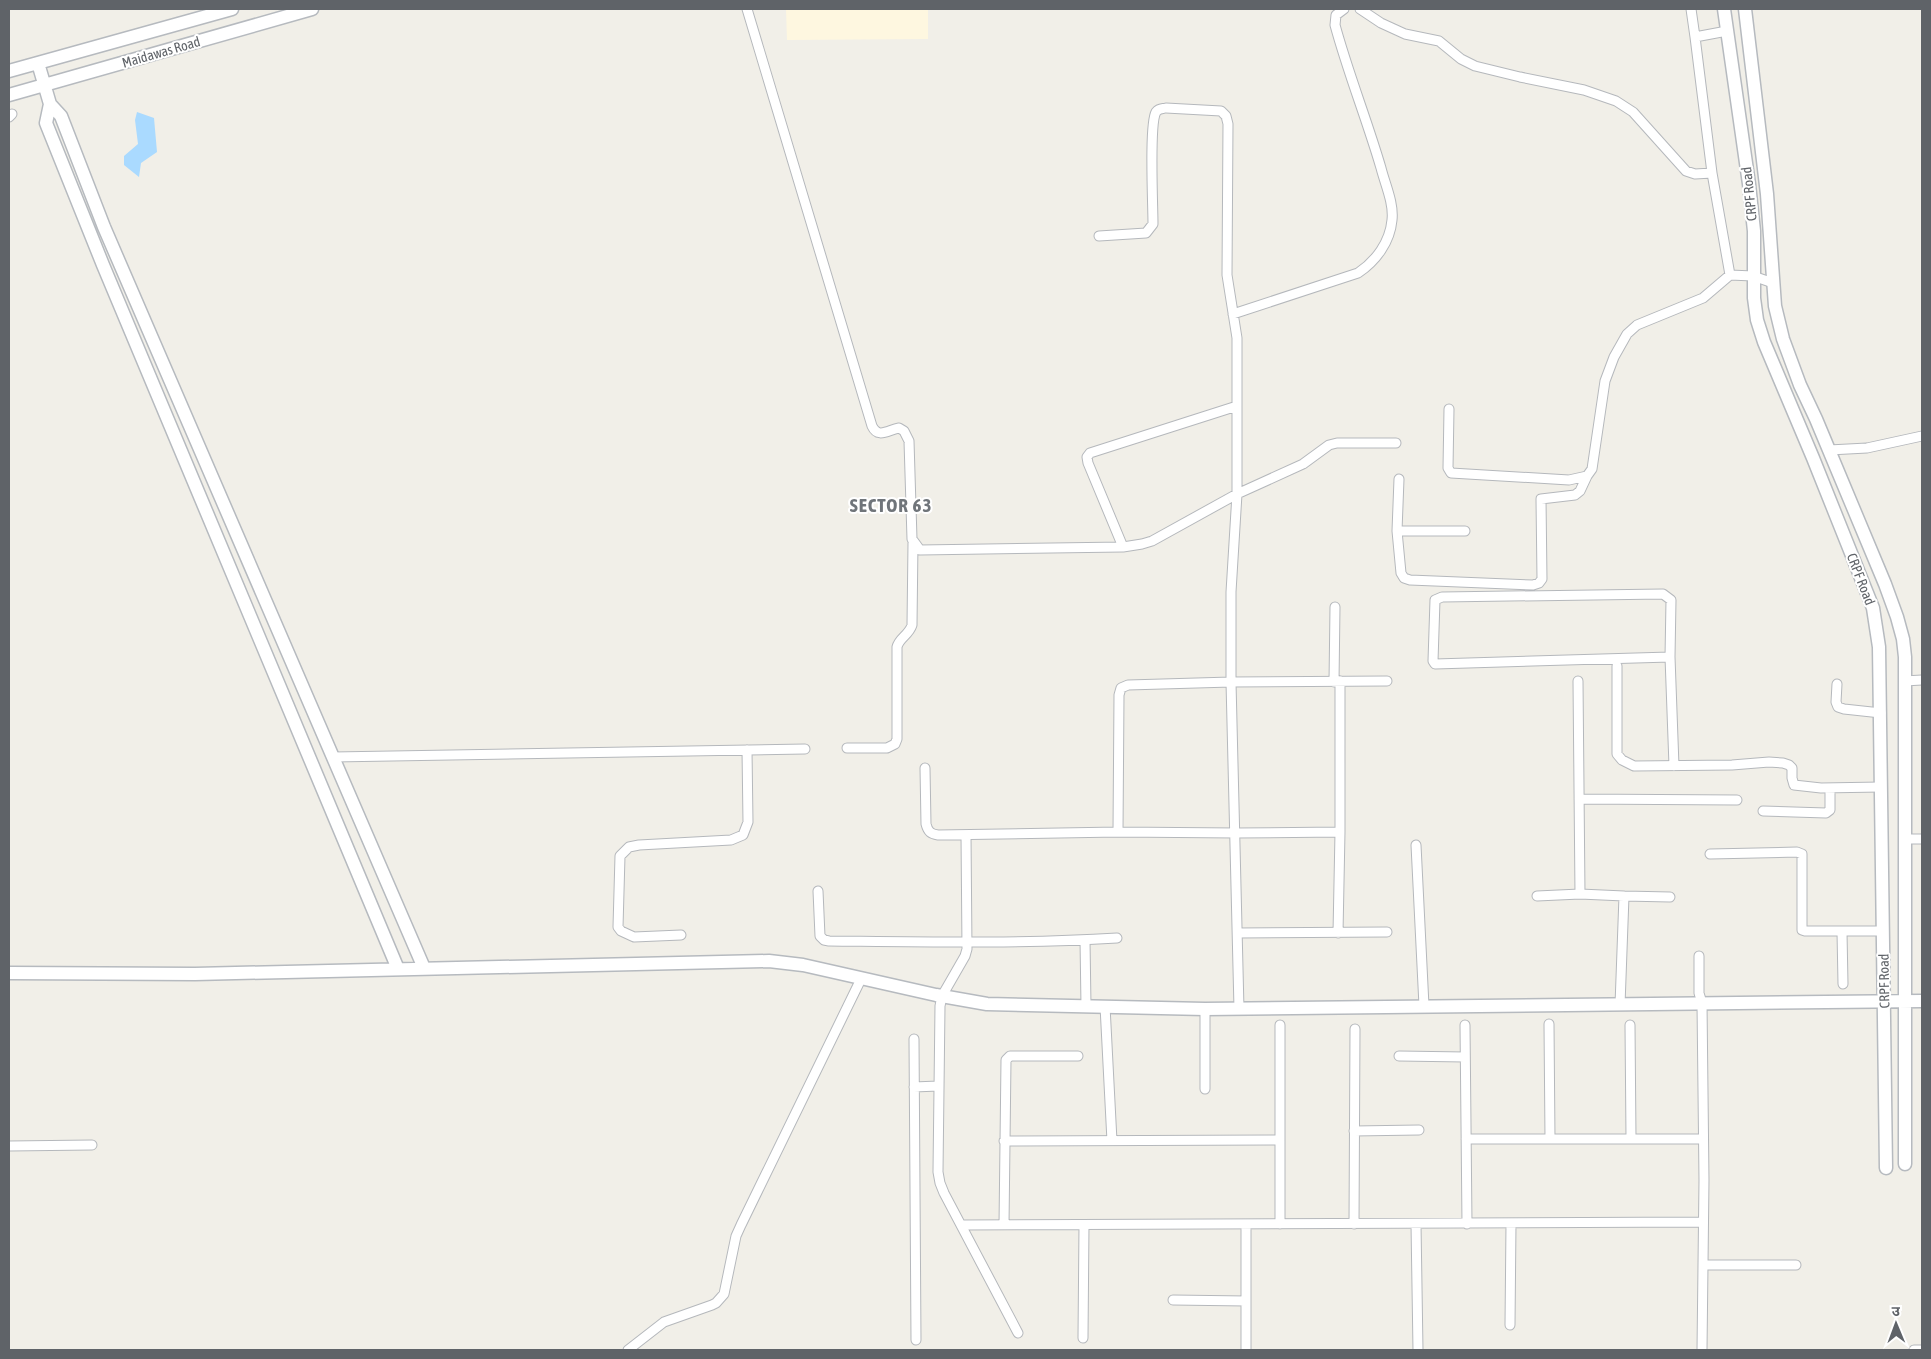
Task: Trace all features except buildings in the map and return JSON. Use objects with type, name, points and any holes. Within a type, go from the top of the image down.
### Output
[{"type":"street","name":"Maidawas Road","points":[[9,71],[232,9]]},
{"type":"street","name":"Maidawas Road","points":[[9,95],[312,9]]},
{"type":"street","points":[[748,9],[872,426],[879,433],[887,434],[898,428],[904,431],[909,441],[913,543],[912,625],[910,631],[898,642],[897,647],[896,744],[887,748],[847,748]]},
{"type":"street","points":[[1233,314],[1358,273],[1375,260],[1381,251],[1391,225],[1392,218],[1388,192],[1336,25],[1336,15],[1344,9]]},
{"type":"street","points":[[1360,9],[1381,23],[1405,34],[1439,41],[1461,59],[1475,66],[1584,90],[1616,101],[1633,112],[1686,171],[1695,174],[1712,173]]},
{"type":"street","points":[[1691,9],[1712,173],[1730,275]]},
{"type":"street","name":"CRPF Road","points":[[1724,9],[1751,203],[1754,232],[1754,298],[1757,320],[1764,342],[1873,608],[1879,647],[1886,1168]]},
{"type":"street","points":[[1745,9],[1767,194],[1775,306],[1783,339],[1800,384],[1885,584],[1903,639],[1905,1164]]},
{"type":"street","points":[[1695,37],[1727,31]]},
{"type":"street","points":[[38,63],[50,104],[46,122],[100,256],[398,969]]},
{"type":"street","points":[[50,104],[61,116],[104,227],[424,968]]},
{"type":"street","points":[[1099,236],[1146,233],[1152,224],[1152,135],[1155,113],[1159,109],[1166,108],[1221,110],[1226,116],[1228,124],[1227,275],[1237,327],[1236,494],[1231,592],[1231,682],[1239,1009]]},
{"type":"street","points":[[1399,479],[1397,531],[1401,573],[1404,578],[1410,580],[1533,585],[1539,583],[1542,579],[1541,499],[1575,495],[1580,492],[1592,469],[1605,381],[1614,357],[1627,334],[1637,325],[1703,298],[1730,275],[1753,276],[1774,282]]},
{"type":"street","points":[[1123,547],[1088,462],[1087,457],[1090,453],[1237,406]]},
{"type":"street","points":[[1449,409],[1448,468],[1451,473],[1569,480],[1587,476]]},
{"type":"street","points":[[1829,450],[1867,448],[1922,436]]},
{"type":"street","points":[[913,543],[920,550],[926,551],[1123,547],[1142,544],[1152,541],[1236,494],[1303,464],[1329,445],[1338,443],[1396,443]]},
{"type":"street","points":[[1397,531],[1465,530]]},
{"type":"street","points":[[1670,657],[1439,665],[1433,661],[1435,600],[1442,597],[1663,594],[1671,600],[1670,657],[1674,766]]},
{"type":"street","points":[[1335,607],[1340,832],[1338,933]]},
{"type":"street","points":[[1617,666],[1617,754],[1622,760],[1634,766],[1783,763],[1792,768],[1794,785],[1830,788],[1881,787]]},
{"type":"street","points":[[1904,681],[1922,680]]},
{"type":"street","points":[[1118,832],[1119,695],[1121,688],[1128,685],[1231,682],[1387,681]]},
{"type":"street","points":[[1578,681],[1580,894]]},
{"type":"street","points":[[1837,684],[1836,702],[1838,707],[1881,713]]},
{"type":"street","points":[[333,757],[805,748]]},
{"type":"street","points":[[681,935],[634,937],[621,931],[618,926],[620,856],[629,847],[639,845],[731,840],[743,834],[748,822],[748,750]]},
{"type":"street","points":[[925,768],[928,830],[931,834],[1340,832]]},
{"type":"street","points":[[1763,811],[1826,813],[1830,810],[1830,788]]},
{"type":"street","points":[[1579,799],[1737,800]]},
{"type":"street","points":[[966,835],[967,942],[965,956],[942,996],[938,1086],[940,1183],[1018,1333]]},
{"type":"street","points":[[1905,839],[1922,839]]},
{"type":"street","points":[[1416,845],[1424,1006]]},
{"type":"street","points":[[1710,854],[1797,852],[1802,854],[1802,930],[1805,932],[1883,931]]},
{"type":"street","points":[[818,891],[818,930],[824,940],[967,942],[1117,938]]},
{"type":"street","points":[[1537,896],[1580,894],[1670,897]]},
{"type":"street","points":[[1620,1005],[1624,896]]},
{"type":"street","points":[[1238,932],[1387,932]]},
{"type":"street","points":[[1842,932],[1843,984]]},
{"type":"street","points":[[1085,940],[1086,1006]]},
{"type":"street","points":[[1699,956],[1699,993],[1702,1002],[1704,1139],[1702,1350]]},
{"type":"street","points":[[9,973],[195,974],[769,961],[803,965],[861,979],[987,1004],[1239,1009],[1620,1005],[1702,1002],[1922,1001]]},
{"type":"street","points":[[628,1350],[664,1322],[712,1305],[724,1294],[736,1236],[861,979]]},
{"type":"street","points":[[1105,1006],[1112,1141]]},
{"type":"street","points":[[1205,1009],[1205,1089]]},
{"type":"street","points":[[1549,1024],[1550,1139]]},
{"type":"street","points":[[1280,1025],[1280,1224]]},
{"type":"street","points":[[1465,1025],[1467,1224]]},
{"type":"street","points":[[1630,1025],[1631,1138]]},
{"type":"street","points":[[1354,1224],[1355,1029]]},
{"type":"street","points":[[914,1039],[916,1340]]},
{"type":"street","points":[[1004,1225],[1006,1060],[1010,1056],[1078,1056]]},
{"type":"street","points":[[1399,1056],[1465,1057]]},
{"type":"street","points":[[914,1087],[938,1086]]},
{"type":"street","points":[[1354,1130],[1420,1130]]},
{"type":"street","points":[[1466,1139],[1704,1139]]},
{"type":"street","points":[[1004,1141],[1280,1140]]},
{"type":"street","points":[[9,1146],[92,1145]]},
{"type":"street","points":[[962,1225],[1703,1222]]},
{"type":"street","points":[[1246,1224],[1246,1350]]},
{"type":"street","points":[[1416,1224],[1418,1350]]},
{"type":"street","points":[[1510,1325],[1511,1224]]},
{"type":"street","points":[[1083,1338],[1084,1225]]},
{"type":"street","points":[[1703,1265],[1796,1265]]},
{"type":"street","points":[[1172,1300],[1246,1301]]},
{"type":"street","points":[[1914,1350],[1922,1350]]},
{"type":"shaded area","points":[[786,9],[928,9],[928,39],[787,40]]},
{"type":"water","points":[[137,112],[154,118],[157,152],[141,163],[139,177],[124,165],[124,156],[138,144],[135,120]]},
{"type":"district","name":"SECTOR 63","points":[[891,505]]}]
